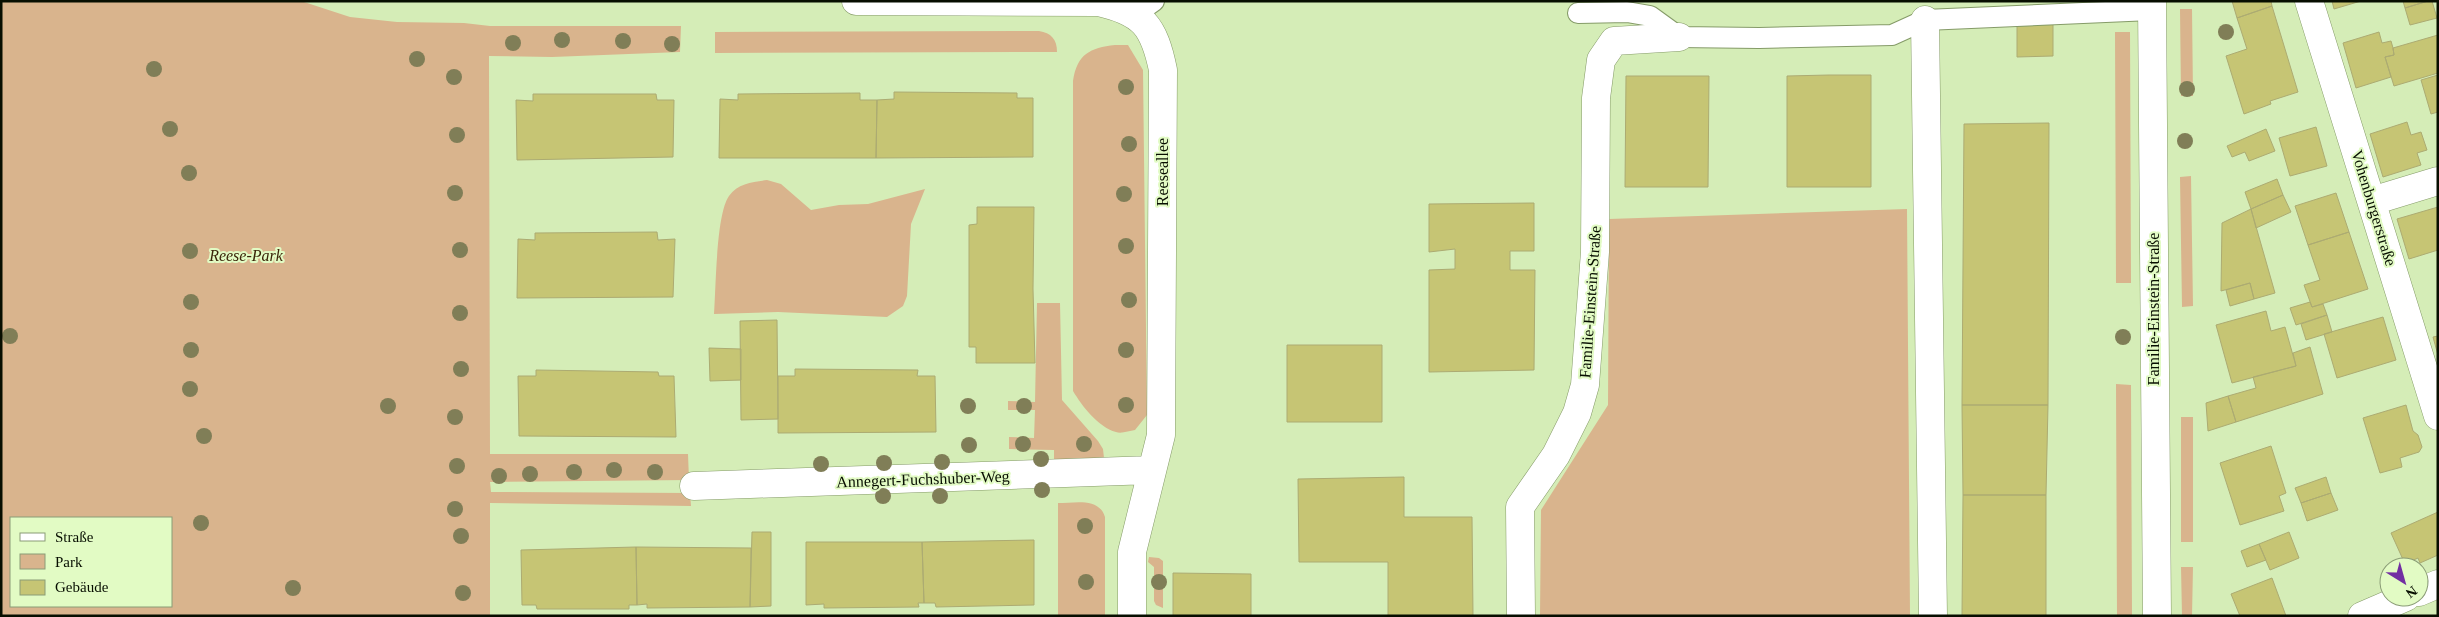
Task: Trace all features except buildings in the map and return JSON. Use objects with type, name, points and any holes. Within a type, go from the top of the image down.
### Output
[{"type":"street","name":"Reeseallee","points":[[856,1],[1099,2],[1120,7],[1145,8],[1157,42],[1163,70],[1160,435],[1132,552],[1132,616]]},
{"type":"street","name":"Vohenburgerstraße","points":[[2309,1],[2438,416]]},
{"type":"street","name":"Familie-Einstein-Straße","points":[[2151,6],[2157,616]]},
{"type":"street","points":[[1924,20],[1934,616]]},
{"type":"street","name":"Familie-Einstein-Straße","points":[[1521,616],[1520,507],[1556,455],[1577,413],[1585,385],[1595,252],[1596,98],[1601,60],[1614,41],[1679,37]]},
{"type":"street","points":[[2372,200],[2438,181]]},
{"type":"street","name":"Annegert-Fuchshuber-Weg","points":[[694,486],[1151,470]]},
{"type":"street","points":[[2362,616],[2383,607]]},
{"type":"lane","points":[[1578,12],[1627,12],[1650,16],[1679,37],[1759,38],[1892,35],[1924,20],[2151,6]]},
{"type":"green space","name":"Reese-Park","points":[[1,1],[301,1],[350,17],[397,22],[464,23],[490,26],[681,26],[680,52],[552,57],[489,56],[490,454],[688,454],[689,480],[490,482],[491,492],[690,493],[691,506],[490,503],[490,616],[1,616]]},
{"type":"green space","points":[[2180,9],[2192,9],[2193,96],[2181,96]]},
{"type":"green space","points":[[1039,31],[1047,33],[1052,37],[1056,44],[1057,52],[715,53],[715,32]]},
{"type":"green space","points":[[2115,32],[2130,32],[2131,283],[2116,283]]},
{"type":"green space","points":[[1128,45],[1143,70],[1147,415],[1135,430],[1120,433],[1103,426],[1097,421],[1073,391],[1073,81],[1078,64],[1086,54],[1098,48]]},
{"type":"green space","points":[[2191,176],[2193,306],[2182,307],[2180,177]]},
{"type":"green space","points":[[767,180],[781,184],[811,210],[839,205],[868,204],[925,189],[911,224],[907,296],[903,306],[887,317],[778,312],[714,314],[719,234],[725,205],[729,196],[737,188],[746,184]]},
{"type":"green space","points":[[1907,209],[1910,616],[1540,616],[1541,510],[1608,405],[1609,219]]},
{"type":"green space","points":[[1037,303],[1060,303],[1062,400],[1098,441],[1103,449],[1104,458],[1054,467],[1054,450],[1009,449],[1009,437],[1034,438],[1035,410],[1008,410],[1008,401],[1035,402]]},
{"type":"green space","points":[[2116,384],[2131,385],[2132,616],[2117,616]]},
{"type":"green space","points":[[2181,417],[2193,417],[2193,542],[2181,542]]},
{"type":"green space","points":[[1086,502],[1098,506],[1105,517],[1105,616],[1058,616],[1058,503]]},
{"type":"green space","points":[[1149,557],[1159,558],[1163,561],[1163,608],[1156,605],[1154,601],[1154,567],[1148,562]]},
{"type":"green space","points":[[2181,567],[2193,567],[2192,616],[2182,616]]}]
